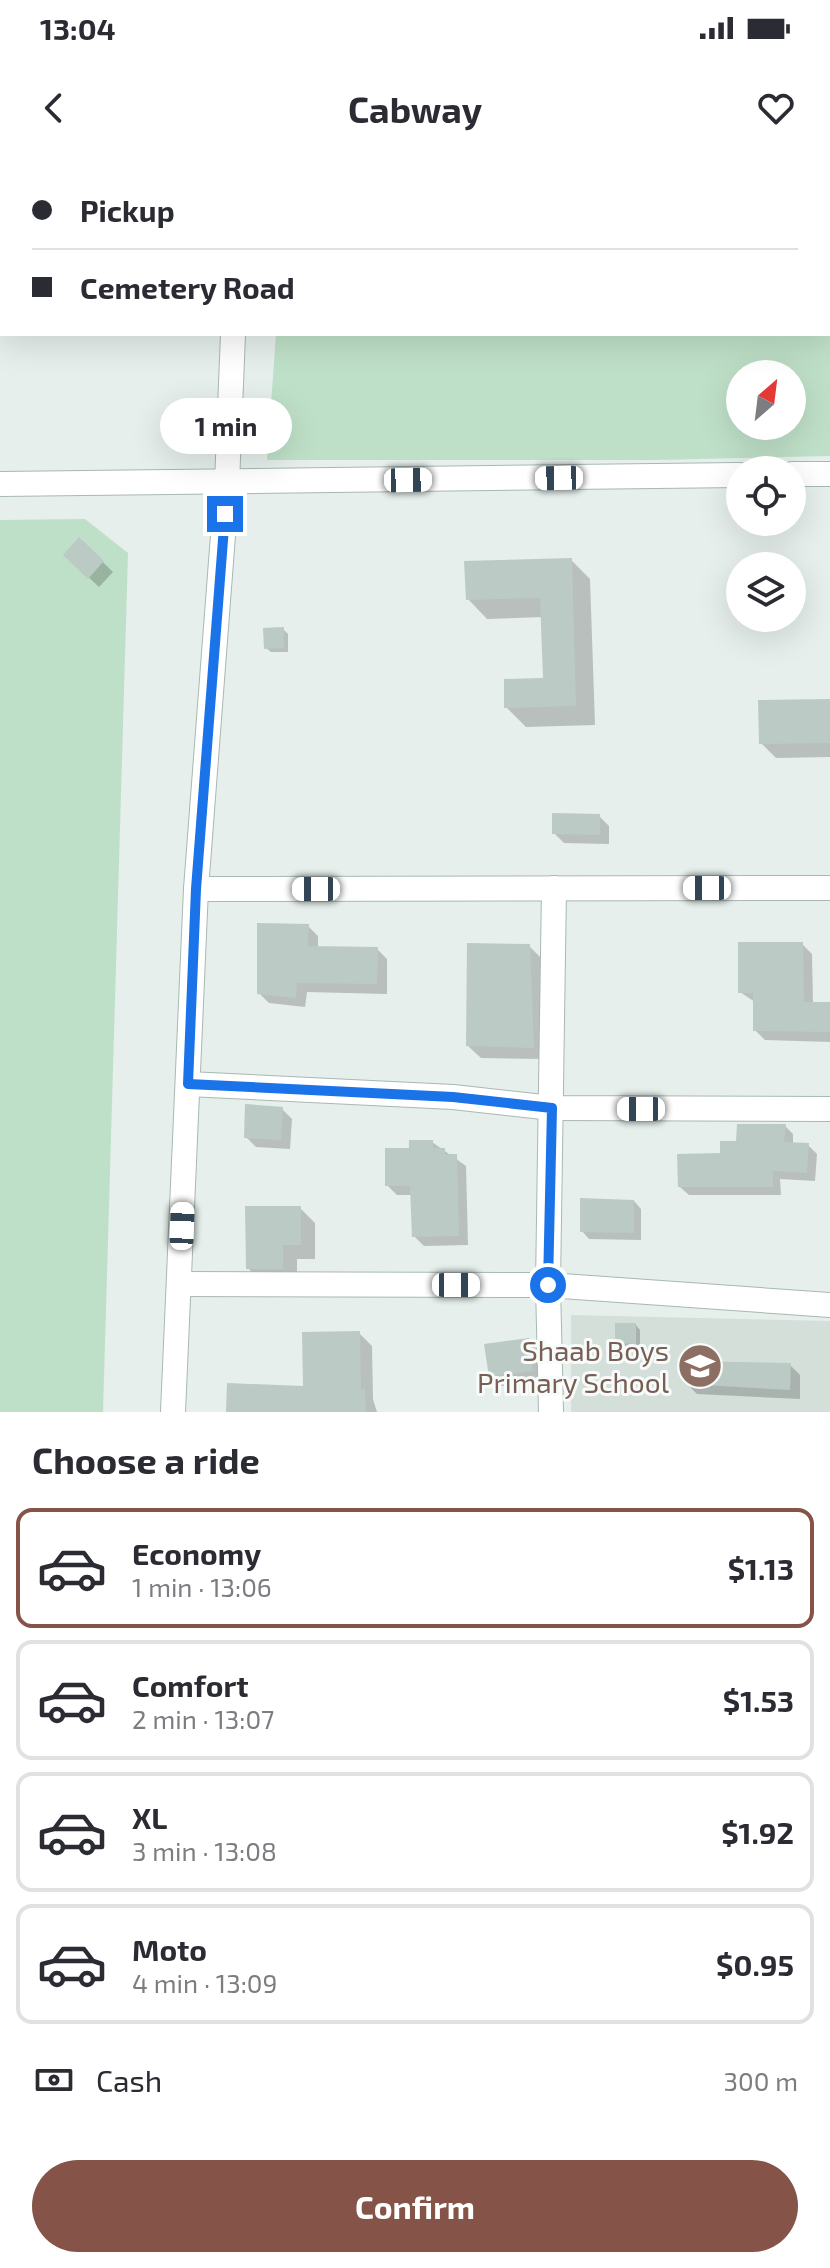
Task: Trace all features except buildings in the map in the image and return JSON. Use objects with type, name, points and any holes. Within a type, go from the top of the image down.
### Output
[{"type":"street","points":[[173,1412],[196,889],[227,483],[233,336]]},
{"type":"street","points":[[806,474],[830,474]]},
{"type":"street","points":[[0,484],[726,475]]},
{"type":"street","points":[[551,1412],[548,1285],[554,888]]},
{"type":"street","points":[[196,889],[830,888]]},
{"type":"street","points":[[188,1084],[453,1097],[552,1108],[830,1109]]},
{"type":"street","points":[[179,1284],[548,1285],[830,1305]]},
{"type":"shaded area","name":"Shaab Boys Primary School","points":[[571,1315],[830,1321],[830,1412],[571,1412]]},
{"type":"green space","points":[[276,336],[830,336],[830,456],[726,456],[726,458],[267,460]]},
{"type":"green space","points":[[85,519],[128,553],[103,1412],[0,1412],[0,520]]},
{"type":"place","name":"Shaab Boys Primary School","points":[[700,1366]]},
{"type":"route","points":[[225,514],[196,889],[188,1084],[453,1097],[552,1108],[548,1285]]}]
